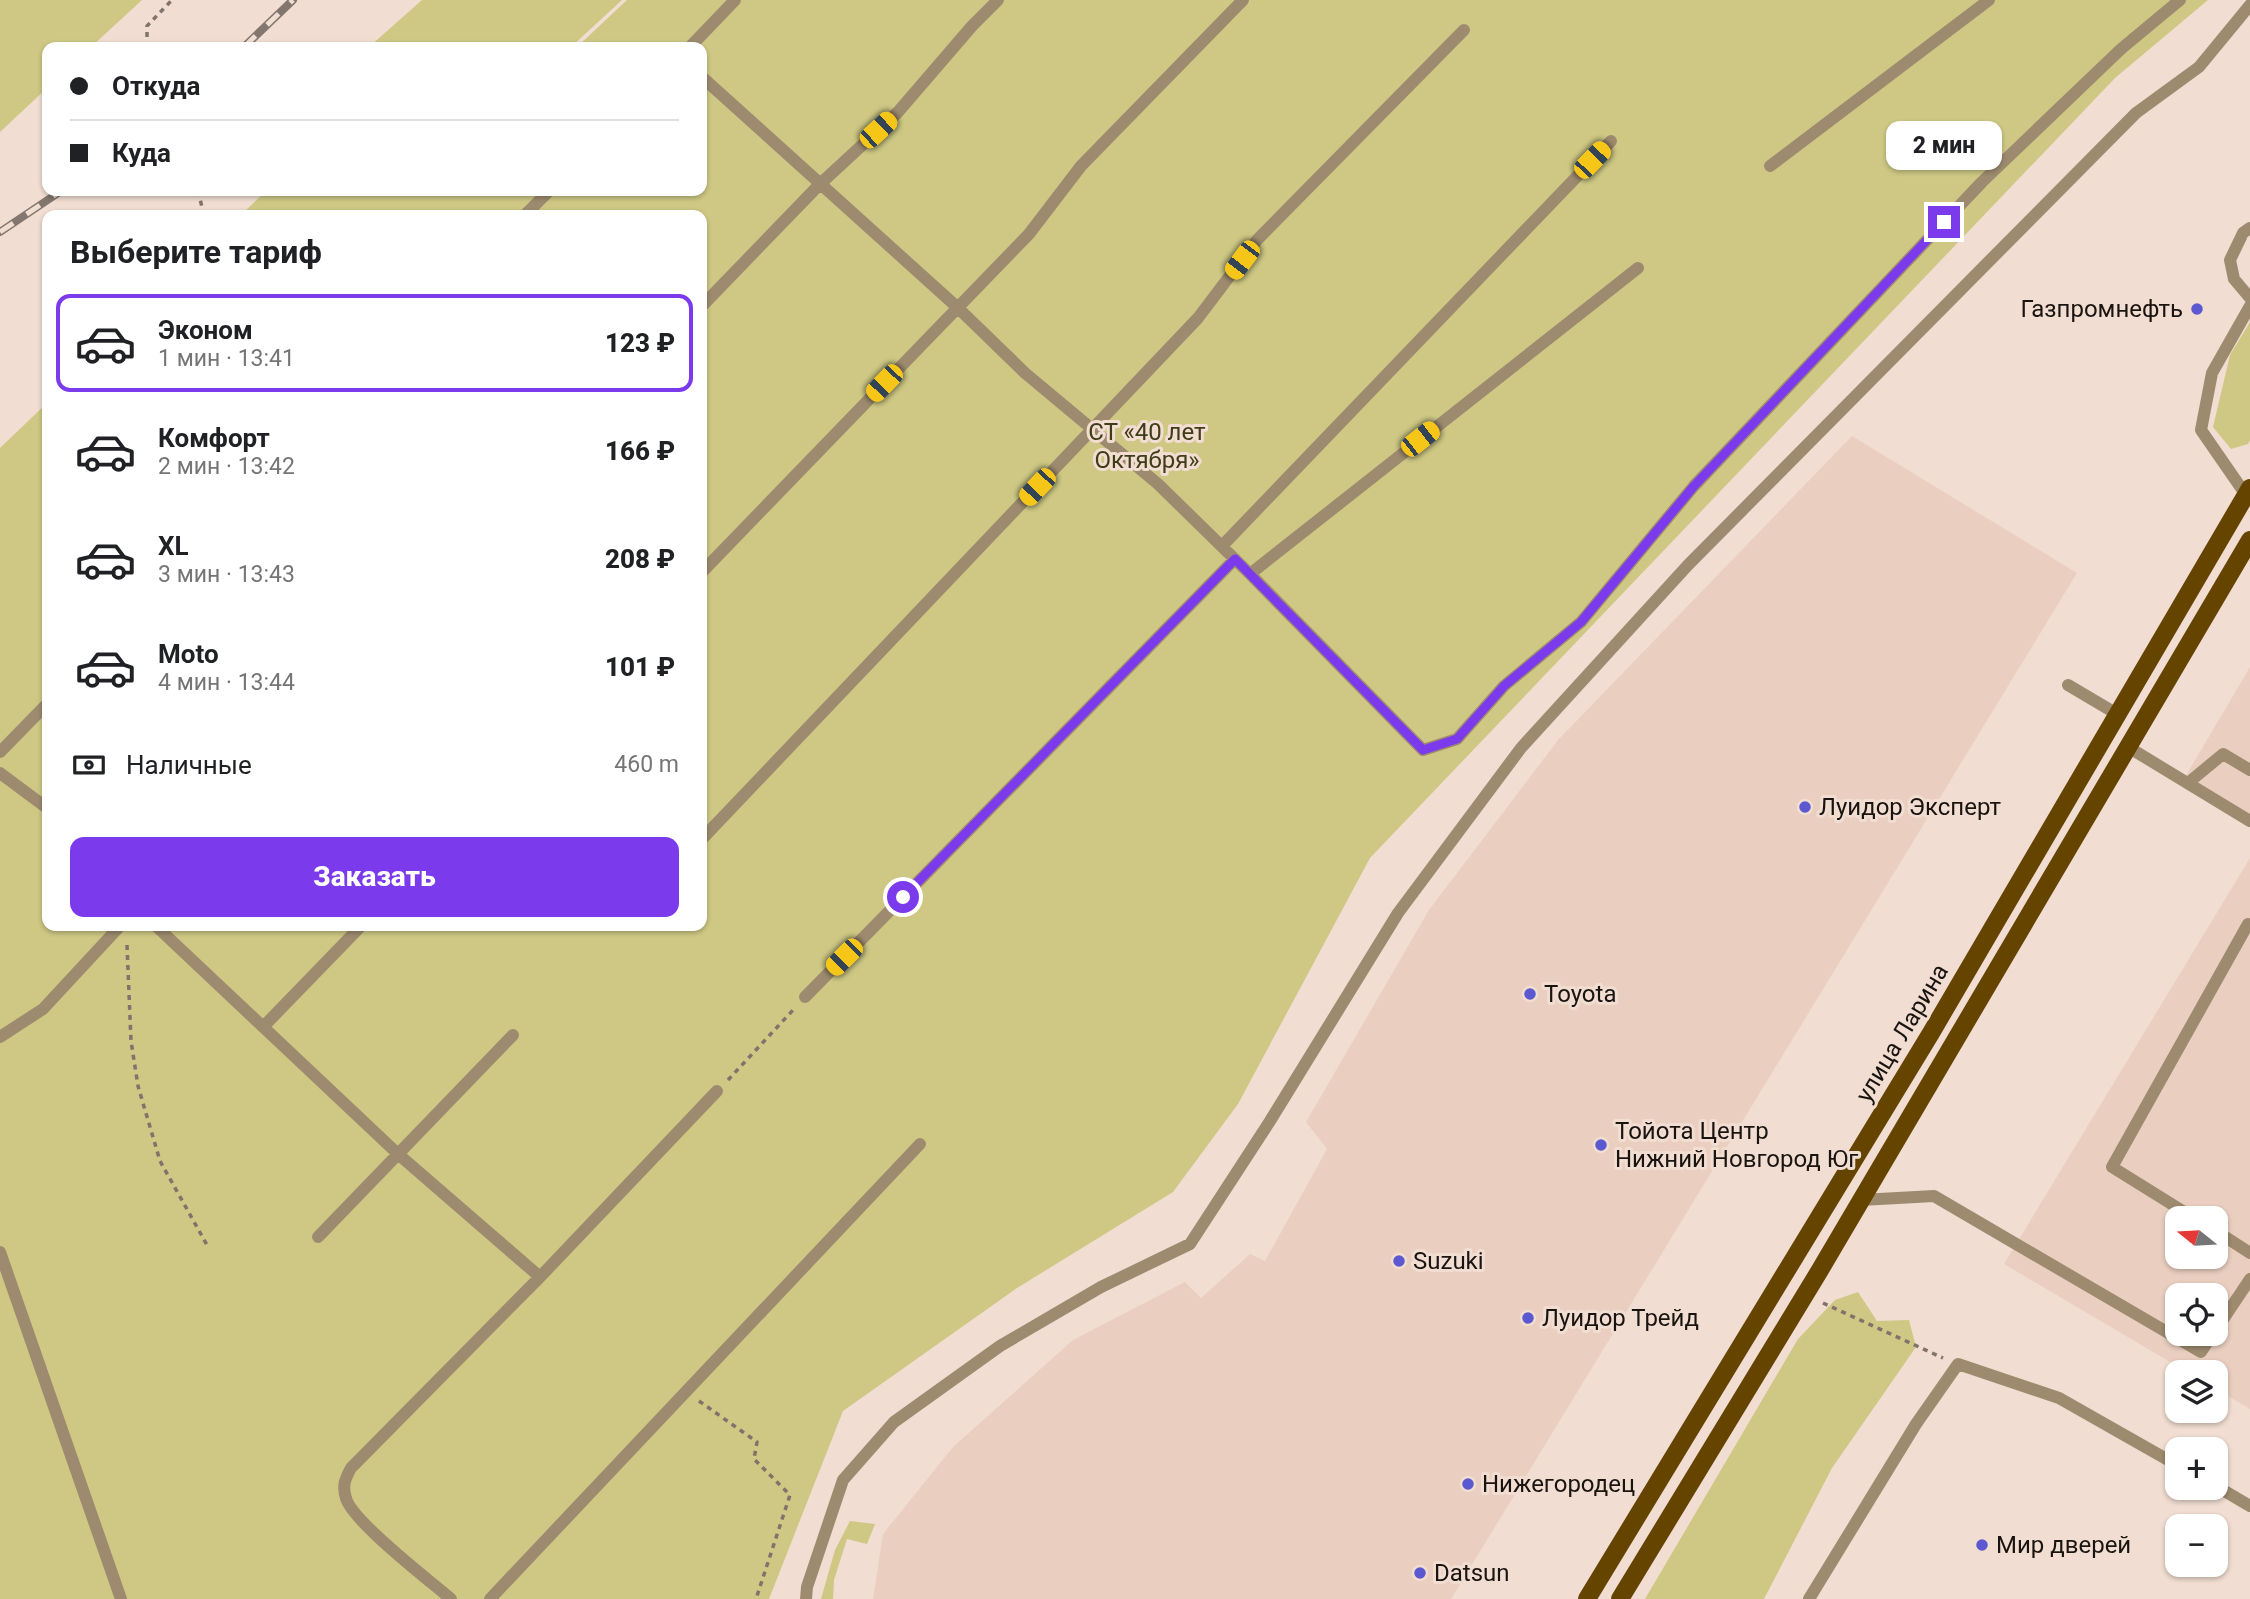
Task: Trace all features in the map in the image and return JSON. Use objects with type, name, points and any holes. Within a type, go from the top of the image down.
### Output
[{"type":"main road","name":"улица Ларина","points":[[1587,1599],[1931,1033],[2248,491]]},
{"type":"main road","name":"улица Ларина","points":[[1619,1599],[1861,1200],[2250,540]]},
{"type":"lane","points":[[695,42],[736,0]]},
{"type":"lane","points":[[707,301],[819,185],[898,112],[998,0]]},
{"type":"lane","points":[[707,567],[1029,234],[1081,166],[1243,0]]},
{"type":"lane","points":[[1770,166],[1989,0]]},
{"type":"lane","points":[[707,82],[957,307],[1025,373],[1158,484],[1251,574],[1423,750],[1457,739],[1504,686],[1581,622],[1694,486],[1982,182],[2121,49],[2180,0]]},
{"type":"lane","points":[[806,1599],[807,1587],[844,1480],[894,1422],[1000,1346],[1101,1287],[1190,1244],[1270,1121],[1398,913],[1521,748],[1688,565],[2136,113],[2199,67],[2250,5]]},
{"type":"lane","points":[[707,834],[1198,318],[1257,240],[1464,30]]},
{"type":"lane","points":[[1222,546],[1611,141]]},
{"type":"lane","points":[[530,210],[544,196]]},
{"type":"lane","points":[[2250,228],[2244,233],[2230,260],[2234,279],[2250,298]]},
{"type":"lane","points":[[1251,574],[1638,268]]},
{"type":"lane","points":[[2248,491],[2201,430],[2213,373],[2250,306]]},
{"type":"lane","points":[[805,997],[1235,559]]},
{"type":"lane","points":[[2068,685],[2117,714]]},
{"type":"lane","points":[[0,752],[42,709]]},
{"type":"lane","points":[[2128,747],[2250,821]]},
{"type":"lane","points":[[2188,783],[2223,754],[2250,770]]},
{"type":"lane","points":[[0,773],[42,804]]},
{"type":"lane","points":[[2175,1206],[2112,1167],[2248,924],[2250,925]]},
{"type":"lane","points":[[0,1038],[43,1009],[115,931]]},
{"type":"lane","points":[[161,931],[398,1154],[540,1277]]},
{"type":"lane","points":[[263,1027],[356,931]]},
{"type":"lane","points":[[318,1237],[513,1035]]},
{"type":"lane","points":[[451,1599],[368,1528],[346,1502],[343,1483],[351,1468],[540,1277],[717,1091]]},
{"type":"lane","points":[[489,1599],[920,1144]]},
{"type":"lane","points":[[1861,1200],[1934,1196],[2165,1331]]},
{"type":"lane","points":[[2228,1239],[2250,1253]]},
{"type":"lane","points":[[0,1252],[121,1599]]},
{"type":"lane","points":[[2228,1311],[2250,1279]]},
{"type":"lane","points":[[2191,1346],[2201,1352],[2205,1346]]},
{"type":"lane","points":[[1809,1599],[1916,1424],[1958,1364],[2059,1398],[2165,1458]]},
{"type":"lane","points":[[2228,1493],[2250,1506]]},
{"type":"path","points":[[147,42],[147,26],[172,0]]},
{"type":"path","points":[[127,938],[131,1041],[138,1086],[160,1161],[207,1245]]},
{"type":"path","points":[[743,1065],[805,997]]},
{"type":"path","points":[[1805,1293],[1958,1364]]},
{"type":"path","points":[[686,1392],[757,1443],[754,1459],[790,1495],[756,1599]]},
{"type":"shaded area","points":[[1852,436],[2077,573],[1451,1599],[873,1599],[883,1534],[953,1447],[1073,1340],[1185,1282],[1201,1298],[1250,1254],[1265,1261],[1327,1149],[1306,1122],[1429,910],[1558,740]]},
{"type":"shaded area","points":[[2250,667],[2250,820],[2181,784]]},
{"type":"shaded area","points":[[2250,858],[2250,1409],[2228,1396],[2228,1360],[2167,1360],[2004,1264]]},
{"type":"green space","points":[[0,0],[142,0],[96,42],[42,42],[42,93],[0,132]]},
{"type":"green space","points":[[422,0],[622,0],[576,42],[375,42]]},
{"type":"green space","name":"СТ «40 лет Октября»","points":[[627,0],[2208,0],[2115,78],[1370,858],[1238,1104],[1173,1192],[1017,1288],[843,1411],[769,1599],[0,1599],[0,448],[42,408],[42,931],[707,931],[707,210],[246,210],[261,196],[707,196],[707,42],[582,42]]},
{"type":"green space","points":[[2250,322],[2250,440],[2248,444],[2231,449],[2213,427],[2230,355]]},
{"type":"green space","points":[[1858,1292],[1877,1321],[1909,1320],[1916,1347],[1832,1468],[1764,1599],[1645,1599],[1798,1339],[1835,1300]]},
{"type":"green space","points":[[850,1521],[875,1524],[867,1544],[847,1539],[834,1580],[833,1599],[821,1599],[835,1550]]},
{"type":"railway","points":[[249,42],[293,0]]},
{"type":"railway","points":[[0,232],[54,196]]},
{"type":"place","name":"Газпромнефть","points":[[2197,309]]},
{"type":"place","name":"Луидор Эксперт","points":[[1805,807]]},
{"type":"place","name":"Toyota","points":[[1530,994]]},
{"type":"place","name":"Тойота Центр Нижний Новгород Юг","points":[[1601,1145]]},
{"type":"place","name":"Suzuki","points":[[1399,1261]]},
{"type":"place","name":"Луидор Трейд","points":[[1528,1318]]},
{"type":"place","name":"Нижегородец","points":[[1468,1484]]},
{"type":"place","name":"Мир дверей","points":[[1982,1545]]},
{"type":"place","name":"Datsun","points":[[1420,1573]]},
{"type":"route","points":[[903,897],[1235,559],[1423,750],[1457,739],[1504,686],[1581,622],[1694,486],[1944,222]]}]
